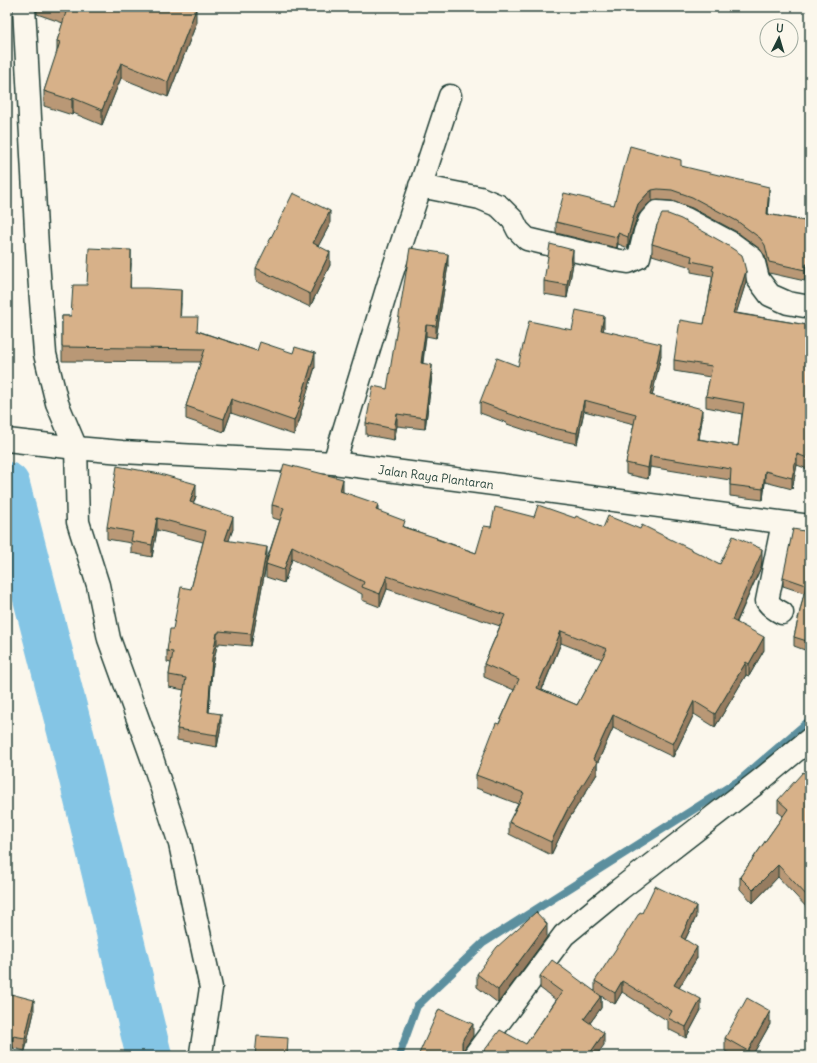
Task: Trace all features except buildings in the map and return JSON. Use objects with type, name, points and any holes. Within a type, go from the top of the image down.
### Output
[{"type":"street","points":[[24,7],[37,247],[45,354],[68,447],[78,522],[98,585],[110,639],[151,755],[180,844],[211,988],[201,1053],[202,1056]]},
{"type":"street","points":[[334,462],[391,276],[450,96]]},
{"type":"street","points":[[420,186],[480,198],[499,206],[527,239],[628,262],[639,258],[645,232],[650,220],[657,212],[671,213],[731,242],[753,259],[758,279],[770,295],[788,303],[810,307]]},
{"type":"street","name":"Jalan Raya Plantaran","points":[[7,440],[122,452],[334,462],[810,526]]},
{"type":"street","points":[[782,613],[774,609],[767,601],[784,523]]},
{"type":"street","points":[[474,1056],[564,935],[620,889],[763,778],[810,739]]},
{"type":"waterway","points":[[7,485],[76,754],[149,1056]]},
{"type":"waterway","points":[[399,1056],[417,1006],[483,943],[740,780],[810,720]]}]
